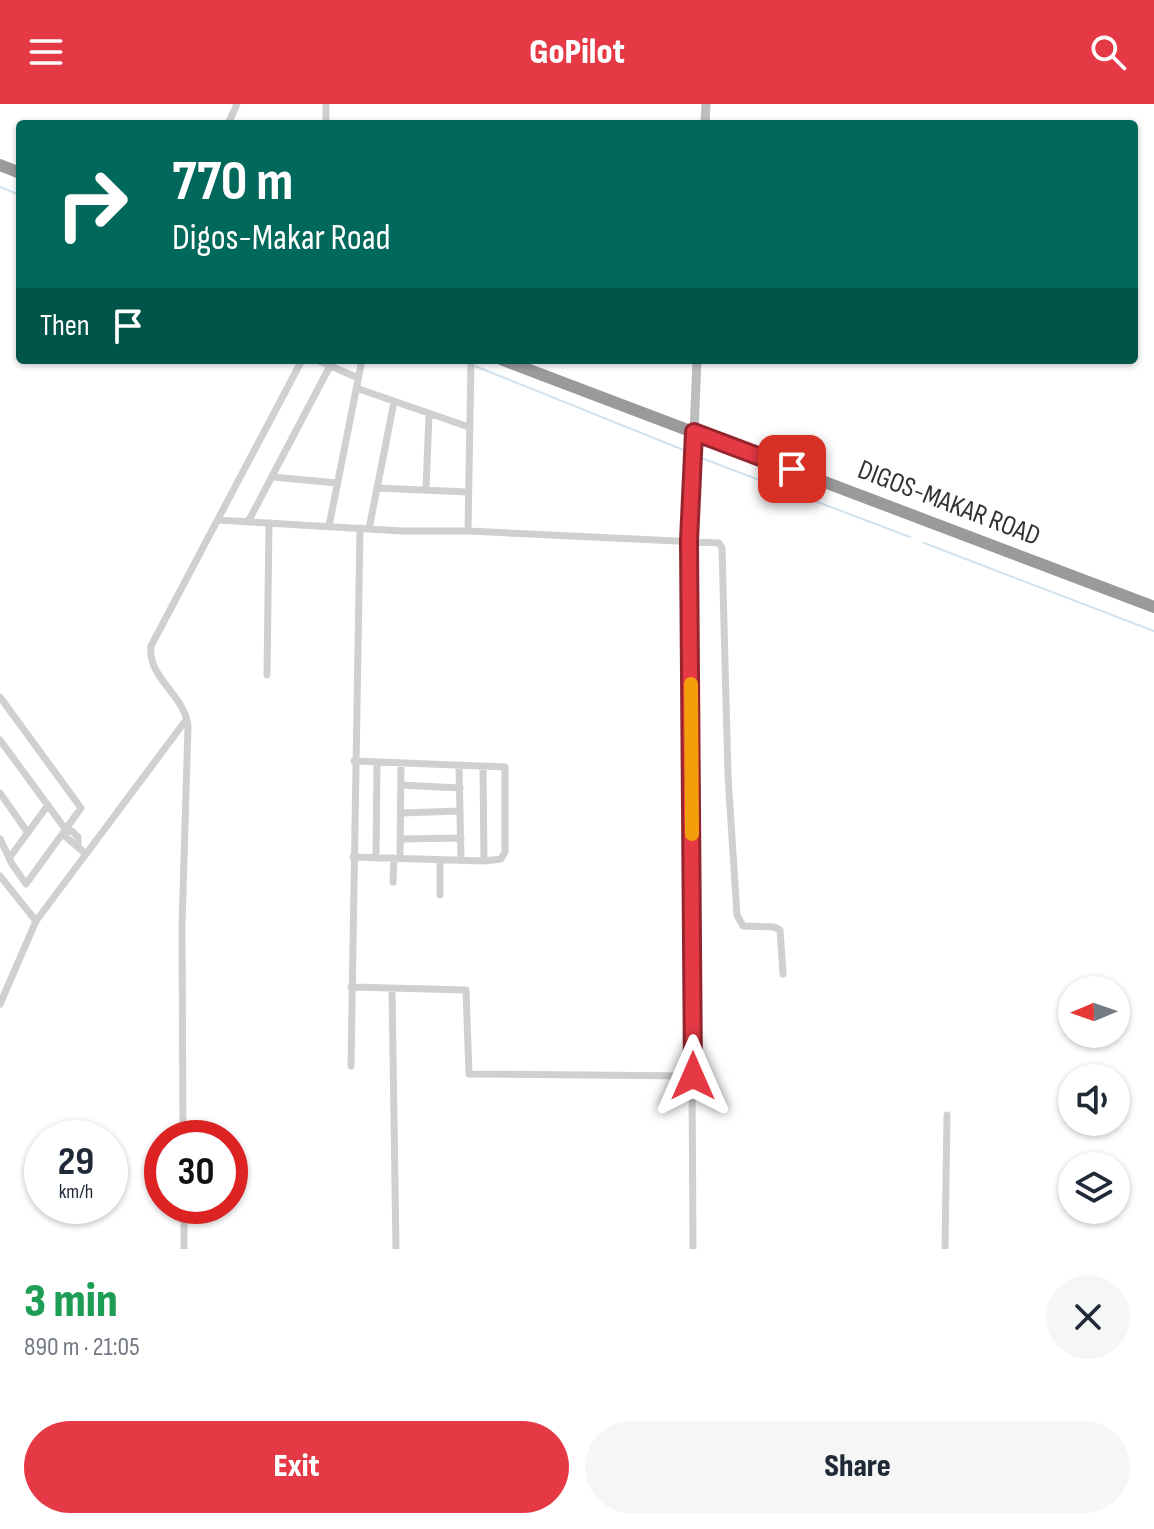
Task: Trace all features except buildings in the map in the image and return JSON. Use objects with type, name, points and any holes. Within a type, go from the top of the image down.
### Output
[{"type":"highway","name":"DIGOS-MAKAR ROAD","points":[[514,364],[1154,607]]},
{"type":"street","points":[[183,1120],[182,926],[187,719],[153,665],[151,646],[300,364]]},
{"type":"street","points":[[326,364],[358,378]]},
{"type":"street","points":[[329,526],[361,364]]},
{"type":"street","points":[[468,531],[471,364]]},
{"type":"street","points":[[693,1249],[689,541],[697,364]]},
{"type":"street","points":[[248,522],[330,366]]},
{"type":"street","points":[[356,388],[469,427]]},
{"type":"street","points":[[351,1066],[354,761],[364,528],[377,488],[394,402]]},
{"type":"street","points":[[426,489],[429,415]]},
{"type":"street","points":[[272,477],[338,483]]},
{"type":"street","points":[[377,488],[468,492]]},
{"type":"street","points":[[218,520],[719,543],[722,548],[728,776],[737,915],[743,926],[780,930],[783,974]]},
{"type":"street","points":[[267,675],[269,523]]},
{"type":"street","points":[[0,697],[81,808],[26,884],[0,839]]},
{"type":"street","points":[[0,1004],[36,921],[187,719]]},
{"type":"street","points":[[0,740],[66,830],[66,837],[86,854]]},
{"type":"street","points":[[353,857],[501,859],[505,852],[506,771],[503,766],[459,767],[354,761]]},
{"type":"street","points":[[376,858],[377,762]]},
{"type":"street","points":[[393,882],[401,839],[401,764]]},
{"type":"street","points":[[459,767],[461,860]]},
{"type":"street","points":[[483,767],[484,861]]},
{"type":"street","points":[[401,785],[460,788]]},
{"type":"street","points":[[0,793],[28,833]]},
{"type":"street","points":[[10,857],[48,805]]},
{"type":"street","points":[[401,813],[460,811]]},
{"type":"street","points":[[401,839],[461,838]]},
{"type":"street","points":[[440,860],[440,895]]},
{"type":"street","points":[[0,876],[36,921]]},
{"type":"street","points":[[0,977],[11,977]]},
{"type":"street","points":[[351,987],[466,990],[469,1074],[693,1076]]},
{"type":"street","points":[[392,989],[396,1249]]},
{"type":"street","points":[[945,1249],[947,1115]]},
{"type":"street","points":[[184,1224],[184,1249]]},
{"type":"waterway","points":[[0,187],[16,193]]},
{"type":"waterway","points":[[475,366],[686,451]]},
{"type":"waterway","points":[[696,456],[910,537]]},
{"type":"waterway","points":[[924,543],[1154,631]]},
{"type":"slow traffic","points":[[691,684],[692,834]]},
{"type":"route","points":[[693,1076],[689,541],[694,432],[792,469]]}]
